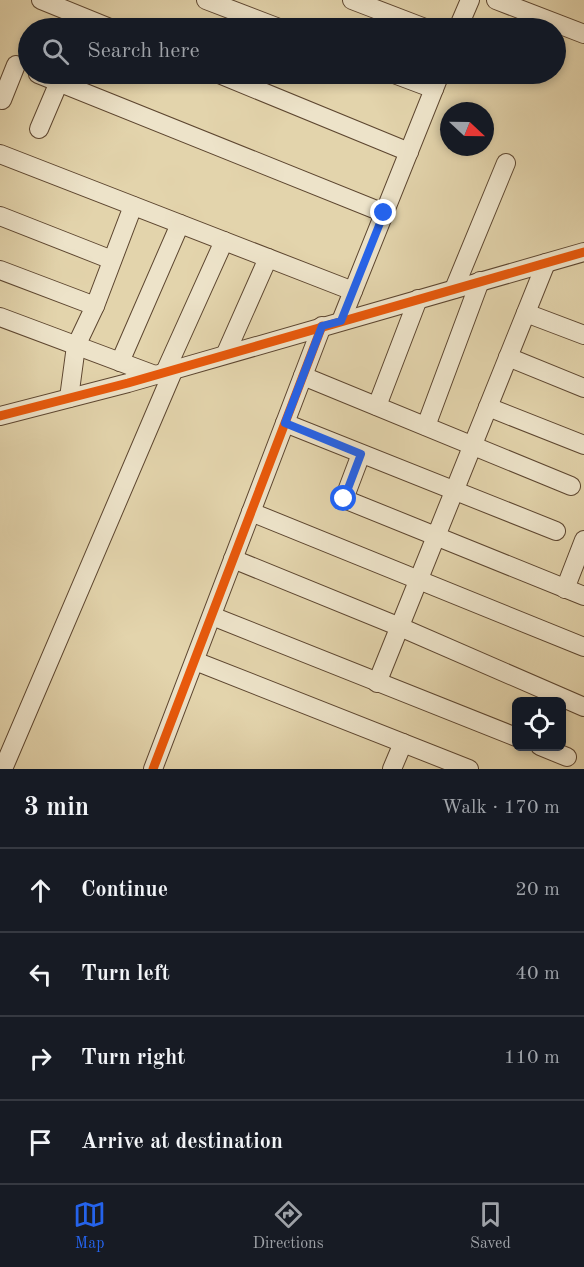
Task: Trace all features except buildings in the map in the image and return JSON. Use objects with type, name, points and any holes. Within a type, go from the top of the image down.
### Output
[{"type":"street","points":[[41,0],[85,18]]},
{"type":"street","points":[[206,0],[253,18]]},
{"type":"street","points":[[352,0],[398,18]]},
{"type":"street","points":[[462,18],[470,0]]},
{"type":"street","points":[[496,0],[543,18]]},
{"type":"street","points":[[566,27],[584,34]]},
{"type":"street","points":[[2,100],[15,65]]},
{"type":"street","points":[[39,129],[58,84]]},
{"type":"street","points":[[64,84],[384,213]]},
{"type":"street","points":[[243,84],[409,152]]},
{"type":"street","points":[[341,321],[436,84]]},
{"type":"street","points":[[0,154],[353,291]]},
{"type":"street","points":[[454,289],[506,163]]},
{"type":"street","points":[[69,398],[76,346],[95,306],[133,206]]},
{"type":"street","points":[[0,216],[112,260]]},
{"type":"street","points":[[120,362],[180,224]]},
{"type":"street","points":[[3,769],[164,372],[224,241]]},
{"type":"street","points":[[0,416],[164,372],[584,252]]},
{"type":"street","points":[[226,353],[268,258]]},
{"type":"street","points":[[377,683],[546,263]]},
{"type":"street","points":[[0,270],[95,306]]},
{"type":"street","points":[[426,426],[480,281]]},
{"type":"street","points":[[377,406],[418,299]]},
{"type":"street","points":[[526,313],[584,335]]},
{"type":"street","points":[[0,317],[120,362],[164,372]]},
{"type":"street","points":[[153,769],[322,326]]},
{"type":"street","points":[[508,357],[584,388]]},
{"type":"street","points":[[303,376],[571,486]]},
{"type":"street","points":[[488,407],[584,445]]},
{"type":"street","points":[[285,423],[556,531]]},
{"type":"street","points":[[361,454],[344,499],[584,596]]},
{"type":"street","points":[[252,512],[584,647]]},
{"type":"street","points":[[565,589],[584,542]]},
{"type":"street","points":[[233,559],[584,706]]},
{"type":"street","points":[[212,616],[512,735]]},
{"type":"street","points":[[195,661],[403,743],[444,765],[469,769]]},
{"type":"street","points":[[392,769],[403,743]]},
{"type":"cycle path","points":[[0,416],[128,383],[584,252]]},
{"type":"cycle path","points":[[153,769],[322,326]]},
{"type":"route","points":[[344,499],[361,454],[285,423],[322,326],[341,321],[384,213]]}]
